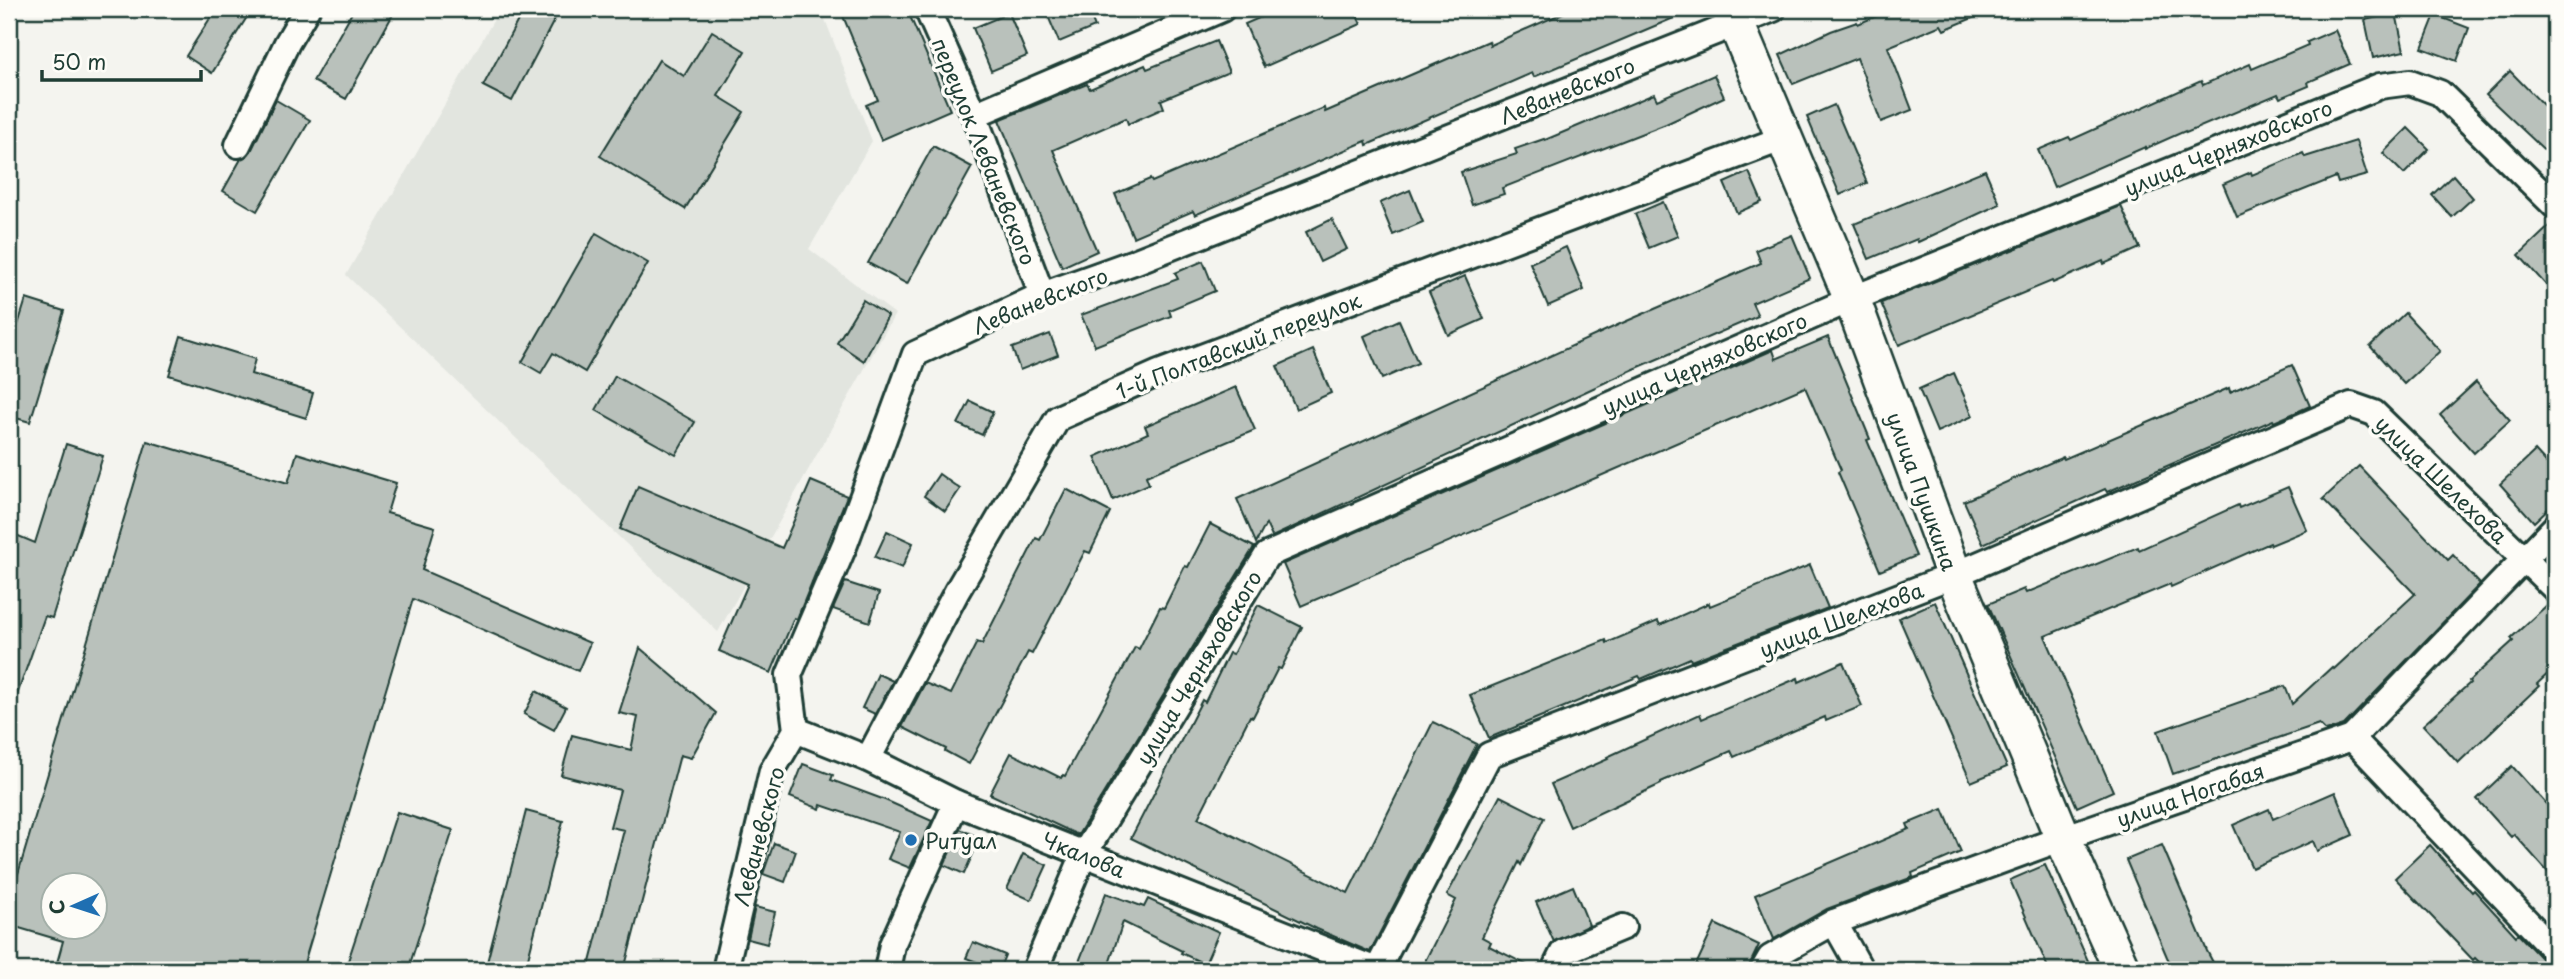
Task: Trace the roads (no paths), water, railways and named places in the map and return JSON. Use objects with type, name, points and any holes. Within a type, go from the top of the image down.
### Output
[{"type":"street","points":[[238,145],[287,43],[307,9]]},
{"type":"street","name":"переулок Леваневского","points":[[927,9],[974,115],[1042,295]]},
{"type":"street","points":[[974,115],[1222,9]]},
{"type":"street","name":"Леваневского","points":[[725,970],[772,771],[796,730],[789,675],[845,544],[915,354],[1042,295],[1134,262],[1734,16],[1773,9]]},
{"type":"street","name":"улица Пушкина","points":[[1734,16],[1852,299],[1954,575],[2063,838],[2122,970]]},
{"type":"street","name":"улица Черняховского","points":[[1035,970],[1084,854],[1267,555],[1852,299],[2380,86],[2410,82],[2440,93],[2555,206]]},
{"type":"street","name":"1-й Полтавский переулок","points":[[868,759],[957,591],[1058,418],[1159,373],[1784,138]]},
{"type":"street","name":"улица Шелехова","points":[[1377,970],[1489,755],[1954,575],[2351,405],[2374,413],[2555,589]]},
{"type":"street","points":[[2555,527],[2352,738],[2555,951]]},
{"type":"street","name":"Чкалова","points":[[796,730],[868,759],[956,803],[1377,970]]},
{"type":"street","name":"улица Ногабая","points":[[1763,970],[1770,958],[1834,922],[2063,838],[2352,738]]},
{"type":"street","points":[[887,970],[892,945],[956,803]]},
{"type":"street","points":[[1834,922],[1861,970]]},
{"type":"street","points":[[1554,970],[1563,952],[1623,927]]},
{"type":"place","name":"Ритуал","points":[[911,840]]}]
